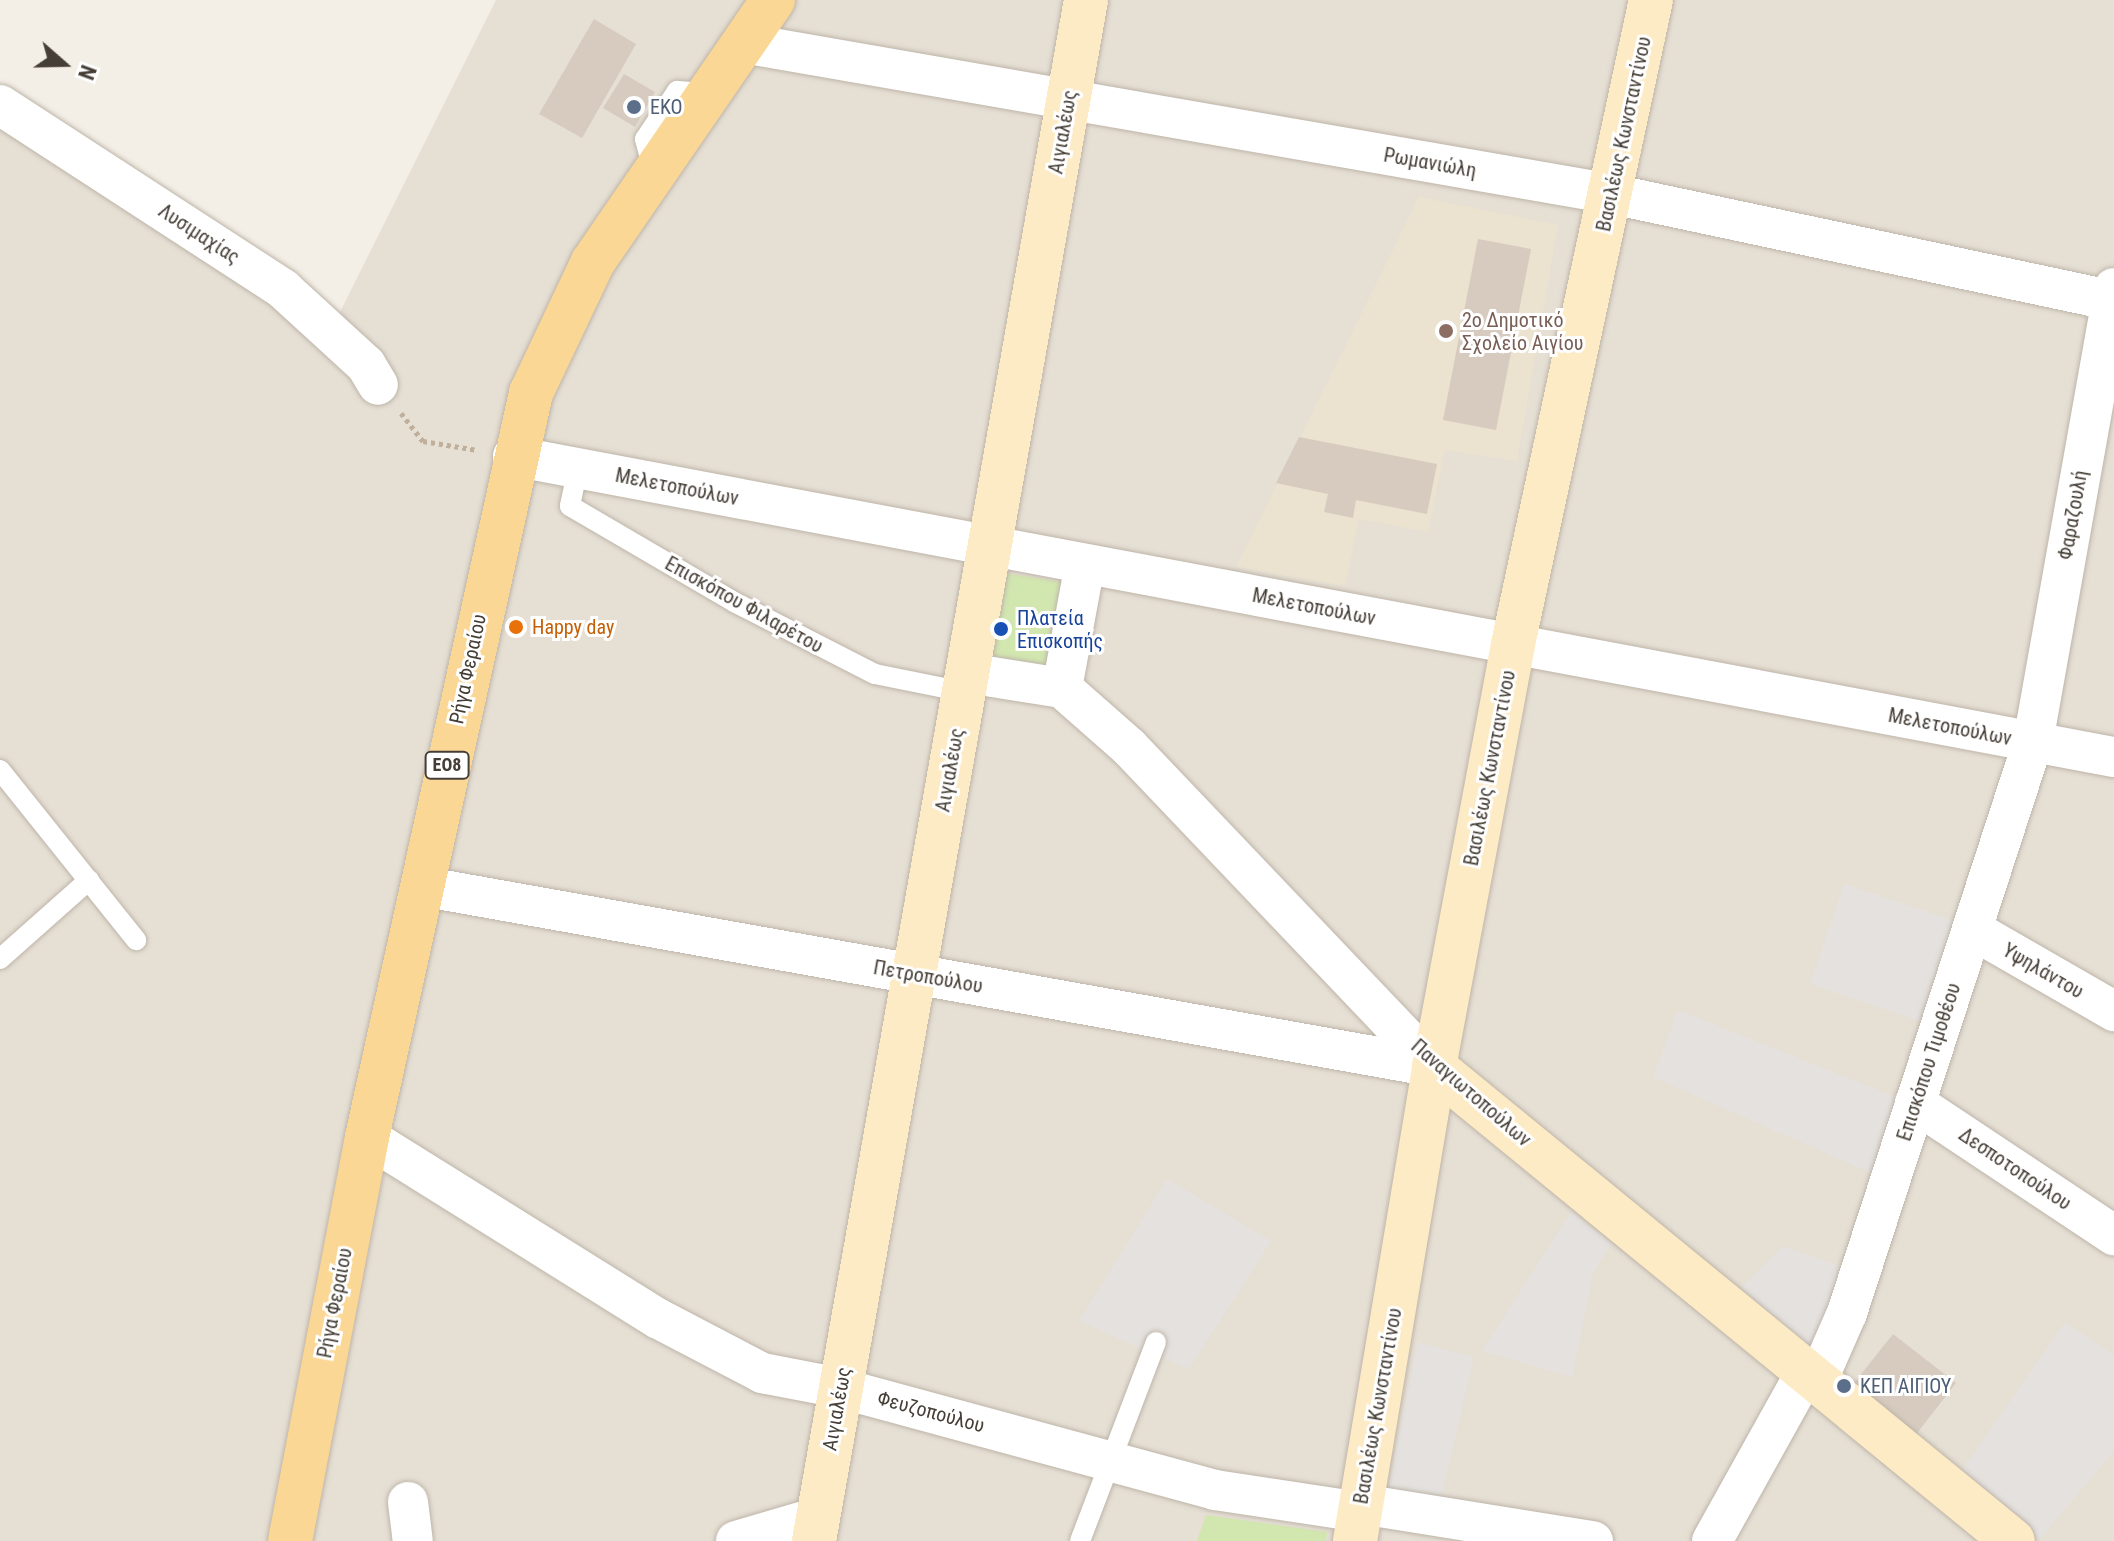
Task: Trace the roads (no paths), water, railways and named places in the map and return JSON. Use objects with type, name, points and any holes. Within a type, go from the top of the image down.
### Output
[{"type":"main road","name":"Ρήγα Φεραίου","points":[[290,1541],[367,1137],[513,456],[531,393],[574,297],[654,173],[773,0]]},
{"type":"street","name":"Αιγιαλέως","points":[[816,1529],[1086,0]]},
{"type":"street","name":"Βασιλέως Κωνσταντίνου","points":[[1359,1519],[1434,1067],[1513,644],[1612,194],[1651,0]]},
{"type":"street","name":"Ρωμανιώλη","points":[[743,43],[1068,102],[1612,194],[2113,296]]},
{"type":"street","name":"Λυσιμαχίας","points":[[0,105],[283,289],[366,365],[378,385]]},
{"type":"street","name":"Φαραζουλή","points":[[2033,742],[2103,414],[2113,296]]},
{"type":"street","name":"Μελετοπούλων","points":[[513,456],[2114,757]]},
{"type":"street","points":[[965,683],[1062,688],[1085,564]]},
{"type":"street","name":"Παναγιωτοπούλων","points":[[1062,688],[1129,747],[1434,1067],[1813,1374],[2013,1541]]},
{"type":"street","name":"Επισκόπου Τιμοθέου","points":[[1712,1541],[1847,1313],[2033,742]]},
{"type":"street","name":"Πετροπούλου","points":[[421,886],[1434,1067]]},
{"type":"street","name":"Υψηλάντου","points":[[1973,930],[2114,1011]]},
{"type":"street","name":"Δεσποτοπούλου","points":[[1915,1103],[2114,1235]]},
{"type":"street","name":"Φευζοπούλου","points":[[367,1137],[657,1318],[762,1373],[840,1388],[1215,1490],[1359,1519],[1593,1541]]},
{"type":"street","points":[[736,1541],[816,1529]]},
{"type":"lane","name":"Επισκόπου Φιλαρέτου","points":[[578,468],[570,506],[734,602],[875,674],[965,683]]},
{"type":"lane","points":[[0,770],[136,940]]},
{"type":"lane","points":[[0,959],[89,880]]},
{"type":"lane","points":[[1080,1541],[1156,1342]]},
{"type":"place","name":"EKO","points":[[634,107]]},
{"type":"place","name":"2ο Δημοτικό Σχολείο Αιγίου","points":[[1446,331]]},
{"type":"place","name":"Happy day","points":[[516,627]]},
{"type":"place","name":"Πλατεία Επισκοπής","points":[[1001,629]]},
{"type":"place","name":"ΚΕΠ ΑΙΓΙΟΥ","points":[[1844,1386]]}]
